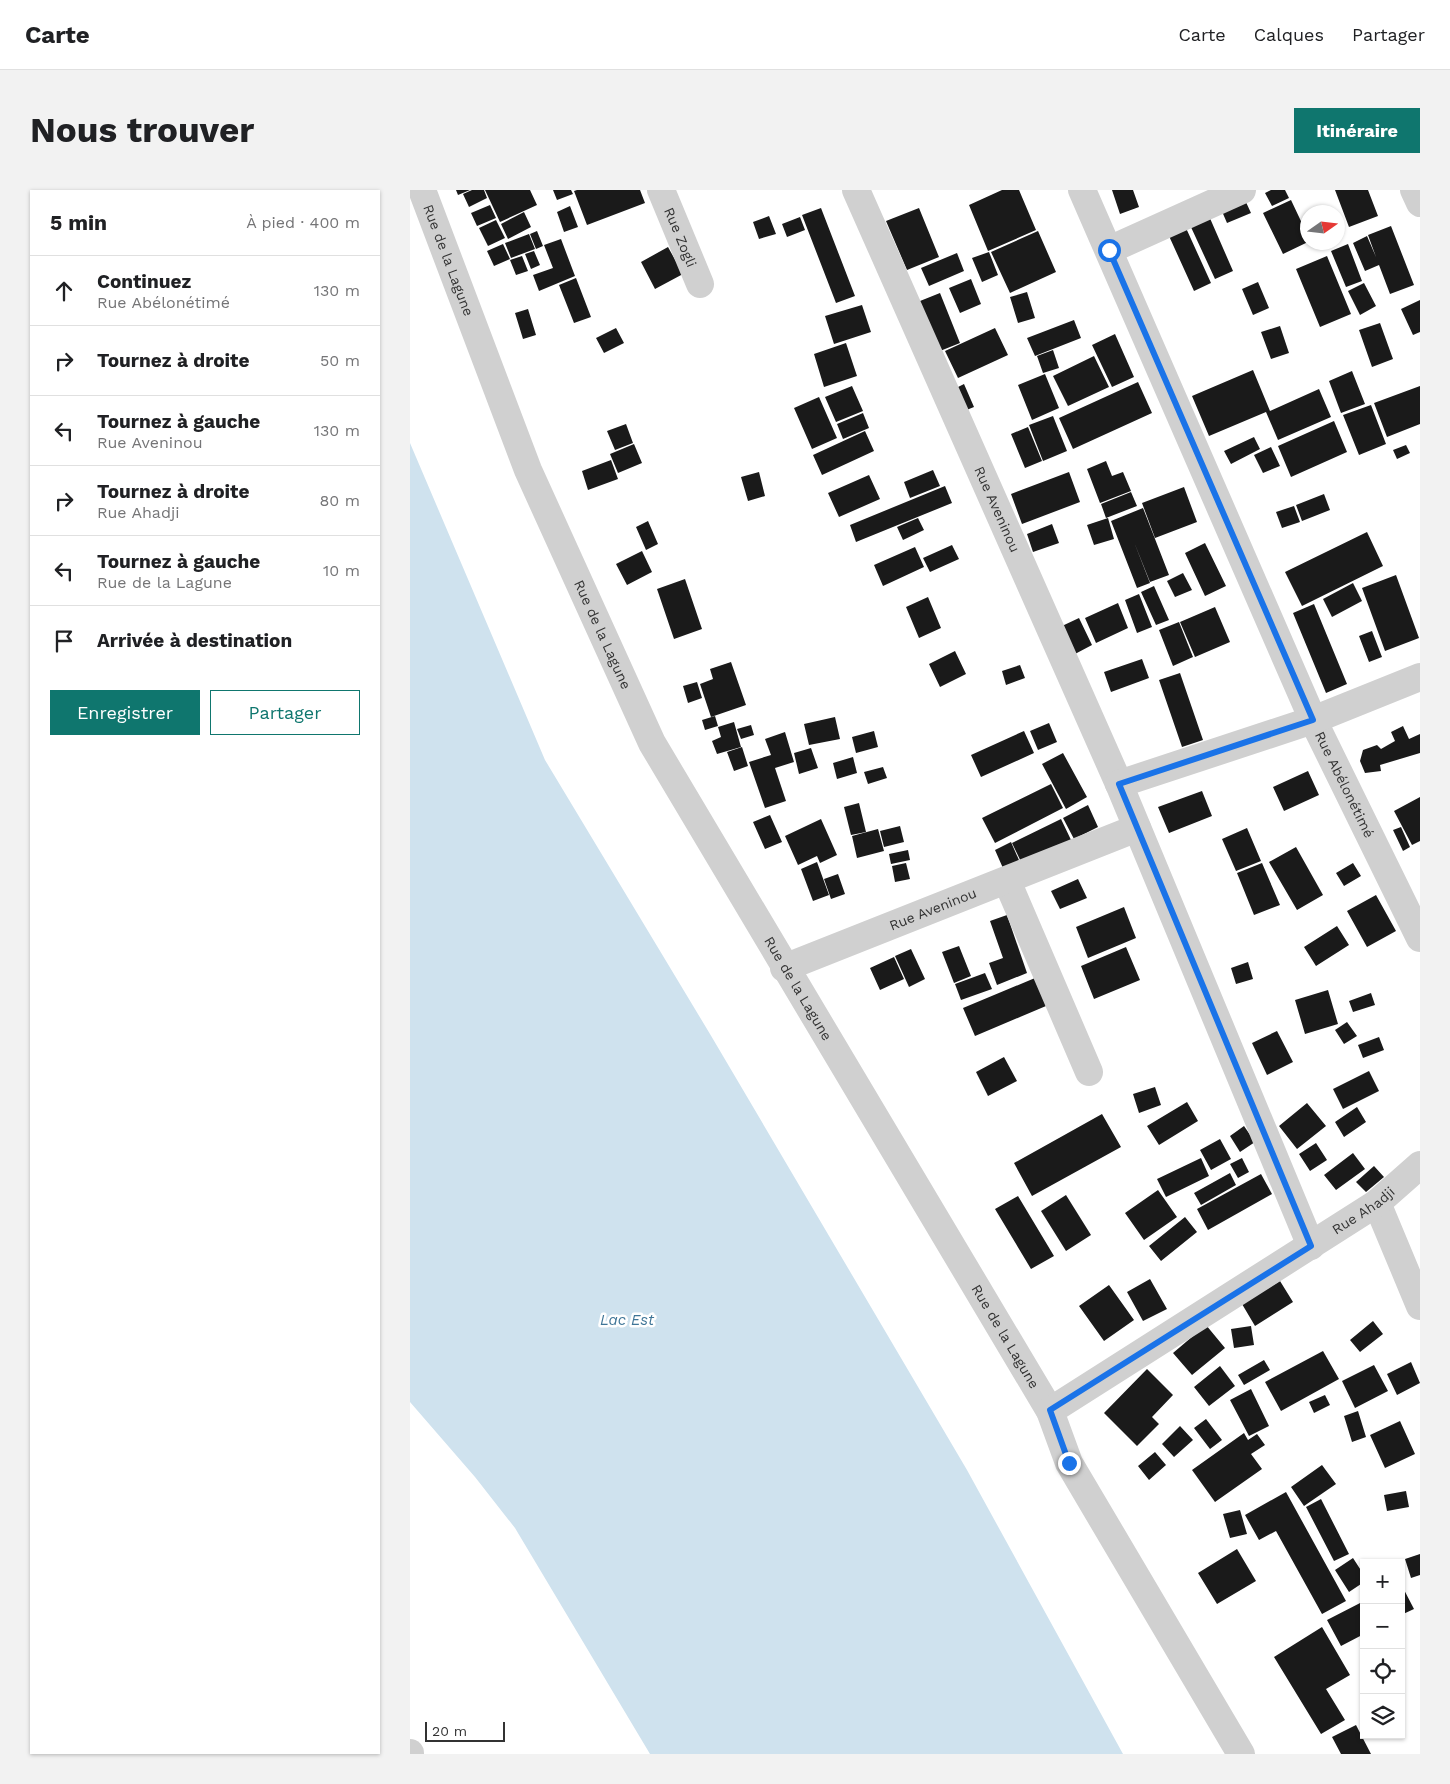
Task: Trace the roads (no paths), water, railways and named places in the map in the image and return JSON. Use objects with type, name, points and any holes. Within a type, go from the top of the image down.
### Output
[{"type":"street","name":"Rue de la Lagune","points":[[422,190],[528,470],[652,743],[784,968],[1050,1410],[1069,1463],[1241,1754]]},
{"type":"street","name":"Rue Zogli","points":[[661,190],[700,284]]},
{"type":"street","name":"Rue Aveninou","points":[[856,190],[1119,784],[1311,1246]]},
{"type":"street","name":"Rue Abélonétimé","points":[[1082,190],[1313,720],[1420,938]]},
{"type":"street","points":[[1109,250],[1242,190]]},
{"type":"street","points":[[1414,190],[1420,203]]},
{"type":"street","points":[[1119,784],[1313,720],[1420,677]]},
{"type":"street","name":"Rue Aveninou","points":[[784,968],[1137,828]]},
{"type":"street","points":[[1008,880],[1089,1072]]},
{"type":"street","name":"Rue Ahadji","points":[[1050,1410],[1377,1203],[1420,1165]]},
{"type":"street","points":[[1377,1203],[1420,1306]]},
{"type":"water","name":"Lac Est","points":[[410,443],[545,760],[710,1034],[967,1470],[1123,1754],[650,1754],[515,1528],[475,1477],[410,1402]]}]
